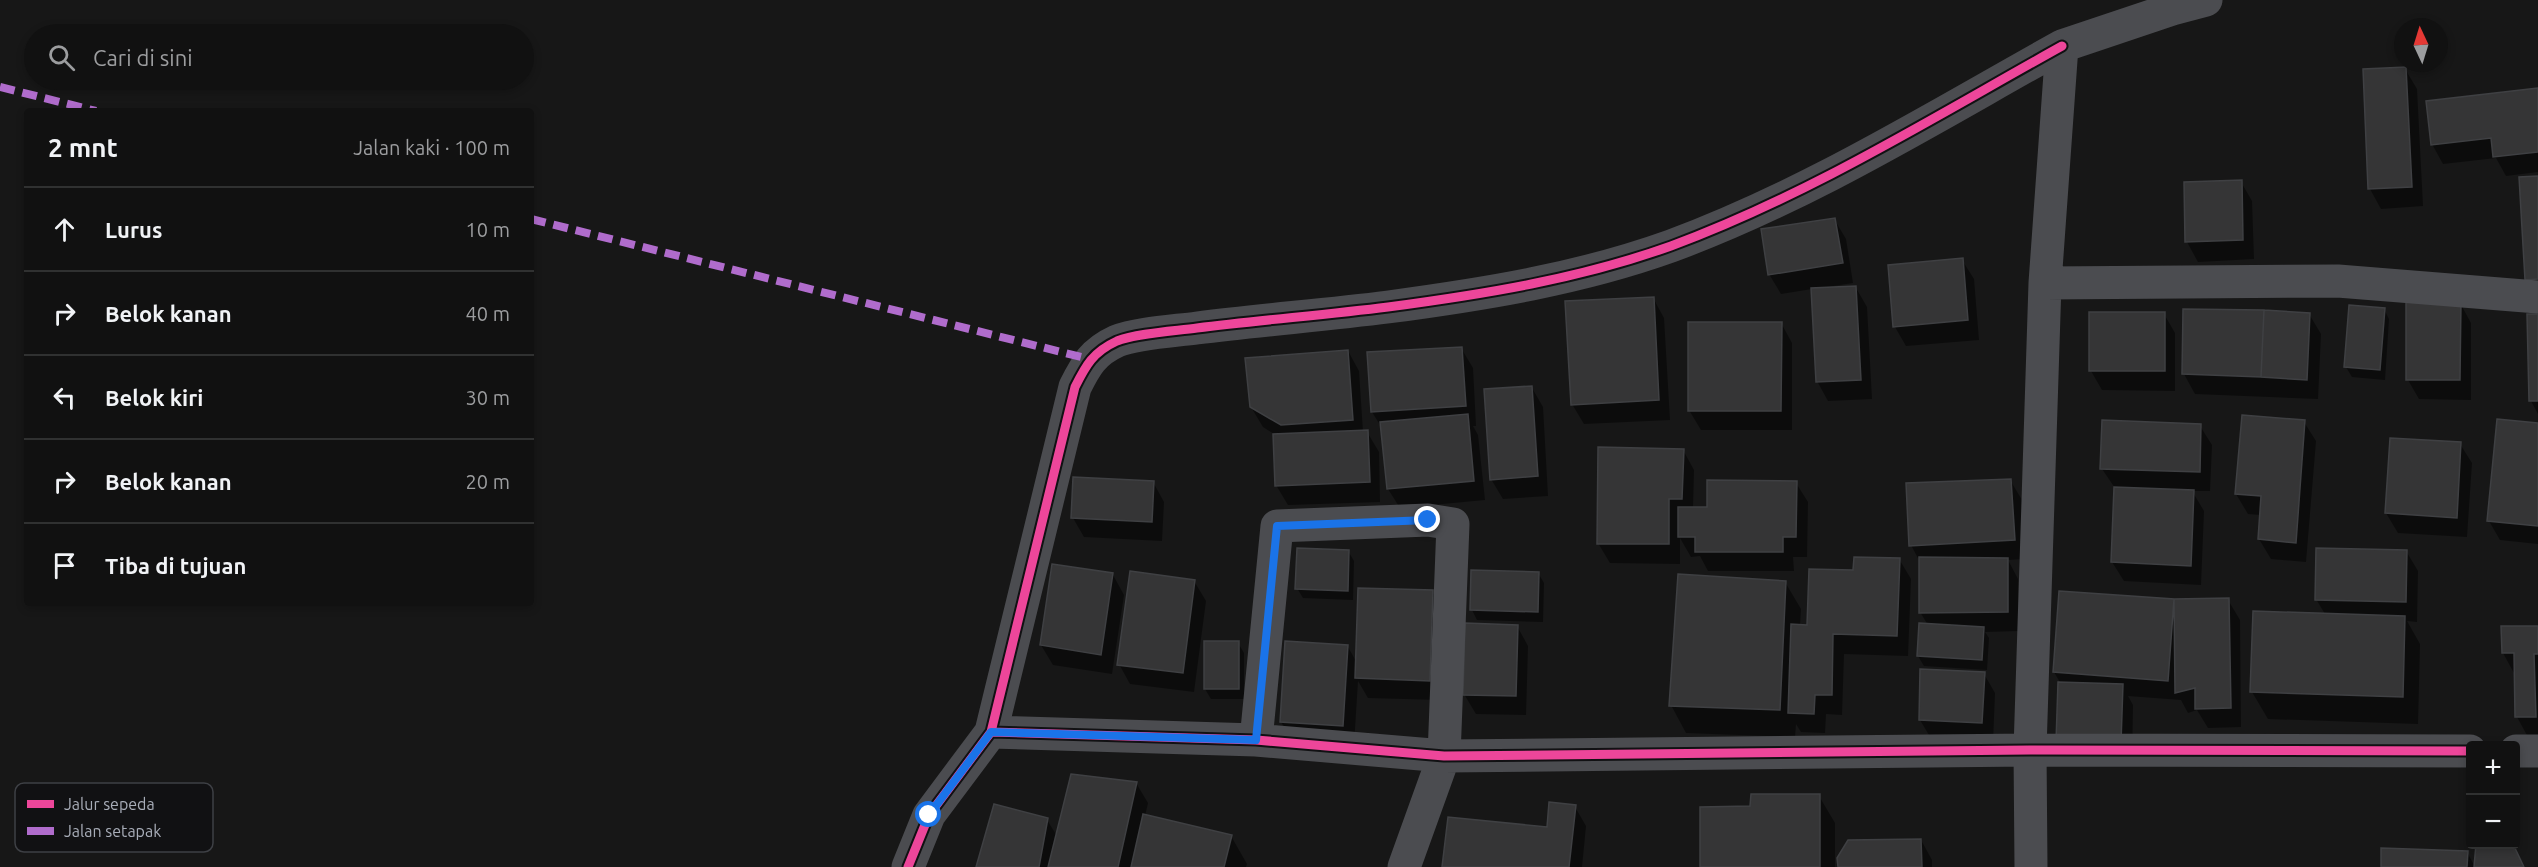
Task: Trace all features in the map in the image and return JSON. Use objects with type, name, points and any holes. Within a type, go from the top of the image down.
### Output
[{"type":"street","points":[[908,867],[929,815],[991,732],[1075,387],[1089,359],[1118,341],[1167,332],[1442,299],[1547,282],[1606,267],[1671,246],[1775,203],[1881,149],[2062,46],[2206,0]]},
{"type":"street","points":[[2031,867],[2030,750],[2045,283],[2062,46]]},
{"type":"street","points":[[2045,283],[2337,281],[2538,297]]},
{"type":"street","points":[[1256,740],[1277,526],[1428,520],[1453,524],[1444,756],[1404,867]]},
{"type":"street","points":[[991,732],[1256,740],[1444,756],[2030,750],[2466,751]]},
{"type":"street","points":[[2520,751],[2538,751]]},
{"type":"building","points":[[2394,68],[2394,72],[2406,72],[2412,187],[2368,189],[2363,69]]},
{"type":"building","points":[[2538,88],[2538,152],[2493,157],[2491,138],[2431,145],[2426,101]]},
{"type":"building","points":[[2538,176],[2538,279],[2525,280],[2519,177]]},
{"type":"building","points":[[2242,180],[2243,240],[2185,242],[2184,182]]},
{"type":"building","points":[[1835,218],[1843,263],[1768,275],[1761,229]]},
{"type":"building","points":[[1963,258],[1968,320],[1893,327],[1888,265]]},
{"type":"building","points":[[1856,286],[1861,380],[1816,382],[1811,288]]},
{"type":"building","points":[[1654,297],[1659,400],[1571,405],[1565,301]]},
{"type":"building","points":[[2406,301],[2461,301],[2460,380],[2406,380]]},
{"type":"building","points":[[2349,305],[2385,308],[2380,370],[2344,367]]},
{"type":"building","points":[[2183,309],[2264,310],[2261,377],[2182,374]]},
{"type":"building","points":[[2264,310],[2310,313],[2307,380],[2261,377]]},
{"type":"building","points":[[2089,312],[2165,312],[2165,371],[2089,371]]},
{"type":"building","points":[[2527,314],[2538,314],[2538,401],[2529,401]]},
{"type":"building","points":[[1688,322],[1782,322],[1781,411],[1688,411]]},
{"type":"building","points":[[1462,347],[1466,406],[1371,412],[1367,352]]},
{"type":"building","points":[[1348,350],[1353,420],[1281,425],[1250,407],[1245,358]]},
{"type":"building","points":[[1532,386],[1538,476],[1490,480],[1484,389]]},
{"type":"building","points":[[1468,414],[1474,481],[1387,489],[1380,422]]},
{"type":"building","points":[[2242,415],[2305,420],[2296,543],[2258,539],[2261,496],[2235,494]]},
{"type":"building","points":[[2497,419],[2538,423],[2538,526],[2487,521]]},
{"type":"building","points":[[2102,420],[2201,424],[2200,472],[2100,469]]},
{"type":"building","points":[[1368,430],[1370,482],[1275,486],[1273,434]]},
{"type":"building","points":[[2390,438],[2461,442],[2457,518],[2385,513]]},
{"type":"building","points":[[1598,447],[1684,449],[1682,499],[1669,499],[1669,544],[1597,544]]},
{"type":"building","points":[[1073,477],[1154,481],[1152,522],[1071,518]]},
{"type":"building","points":[[2011,479],[2015,540],[1909,546],[1906,483]]},
{"type":"building","points":[[1707,480],[1797,481],[1796,537],[1783,537],[1783,552],[1695,552],[1695,537],[1678,537],[1678,507],[1707,507]]},
{"type":"building","points":[[2114,487],[2194,490],[2191,566],[2111,562]]},
{"type":"building","points":[[1297,548],[1349,550],[1348,591],[1295,589]]},
{"type":"building","points":[[2316,548],[2407,550],[2406,602],[2315,600]]},
{"type":"building","points":[[1854,557],[1900,558],[1897,636],[1833,634],[1832,695],[1815,695],[1814,714],[1788,713],[1791,624],[1807,625],[1809,569],[1853,570]]},
{"type":"building","points":[[1919,557],[2008,558],[2008,612],[1919,613]]},
{"type":"building","points":[[1052,564],[1113,573],[1101,655],[1040,645]]},
{"type":"building","points":[[1471,570],[1539,572],[1538,612],[1470,610]]},
{"type":"building","points":[[1130,571],[1195,580],[1183,673],[1117,665]]},
{"type":"building","points":[[1678,574],[1786,581],[1780,710],[1669,706]]},
{"type":"building","points":[[1358,588],[1433,590],[1430,681],[1355,678]]},
{"type":"building","points":[[2059,591],[2174,599],[2168,681],[2053,672]]},
{"type":"building","points":[[2229,598],[2231,708],[2195,709],[2195,688],[2175,693],[2174,599]]},
{"type":"building","points":[[2253,611],[2405,616],[2403,697],[2250,692]]},
{"type":"building","points":[[1465,623],[1518,625],[1516,696],[1463,695]]},
{"type":"building","points":[[1919,623],[1984,627],[1982,660],[1917,656]]},
{"type":"building","points":[[2501,626],[2538,626],[2538,654],[2534,654],[2536,717],[2515,717],[2514,653],[2502,653]]},
{"type":"building","points":[[1204,641],[1239,641],[1239,689],[1204,689]]},
{"type":"building","points":[[1285,641],[1348,645],[1343,726],[1280,722]]},
{"type":"building","points":[[1920,669],[1985,672],[1982,723],[1919,720]]},
{"type":"building","points":[[2058,682],[2123,684],[2121,743],[2056,742]]},
{"type":"building","points":[[1071,774],[1137,782],[1118,867],[1048,867]]},
{"type":"building","points":[[1751,794],[1820,794],[1820,867],[1700,867],[1700,807],[1750,806]]},
{"type":"building","points":[[1549,802],[1576,805],[1569,867],[1442,867],[1448,817],[1547,827]]},
{"type":"building","points":[[994,804],[1048,818],[1039,867],[976,867]]},
{"type":"building","points":[[1143,814],[1232,835],[1224,867],[1131,867]]},
{"type":"building","points":[[1921,839],[1922,867],[1838,867],[1837,858],[1848,840]]},
{"type":"building","points":[[2381,848],[2468,851],[2467,867],[2381,867]]},
{"type":"building","points":[[2476,849],[2515,849],[2524,867],[2474,867]]},
{"type":"marked path","points":[[0,87],[84,108]]},
{"type":"marked path","points":[[534,220],[1089,359]]},
{"type":"cycle path","points":[[908,867],[929,815],[991,732],[1075,387],[1087,366],[1109,345],[1125,338],[1145,334],[1460,297],[1531,284],[1636,258],[1722,226],[1822,179],[2062,46]]},
{"type":"cycle path","points":[[991,732],[1256,740],[1444,756],[2030,750],[2466,751]]},
{"type":"route","points":[[929,815],[991,732],[1256,740],[1277,526],[1428,520]]}]
